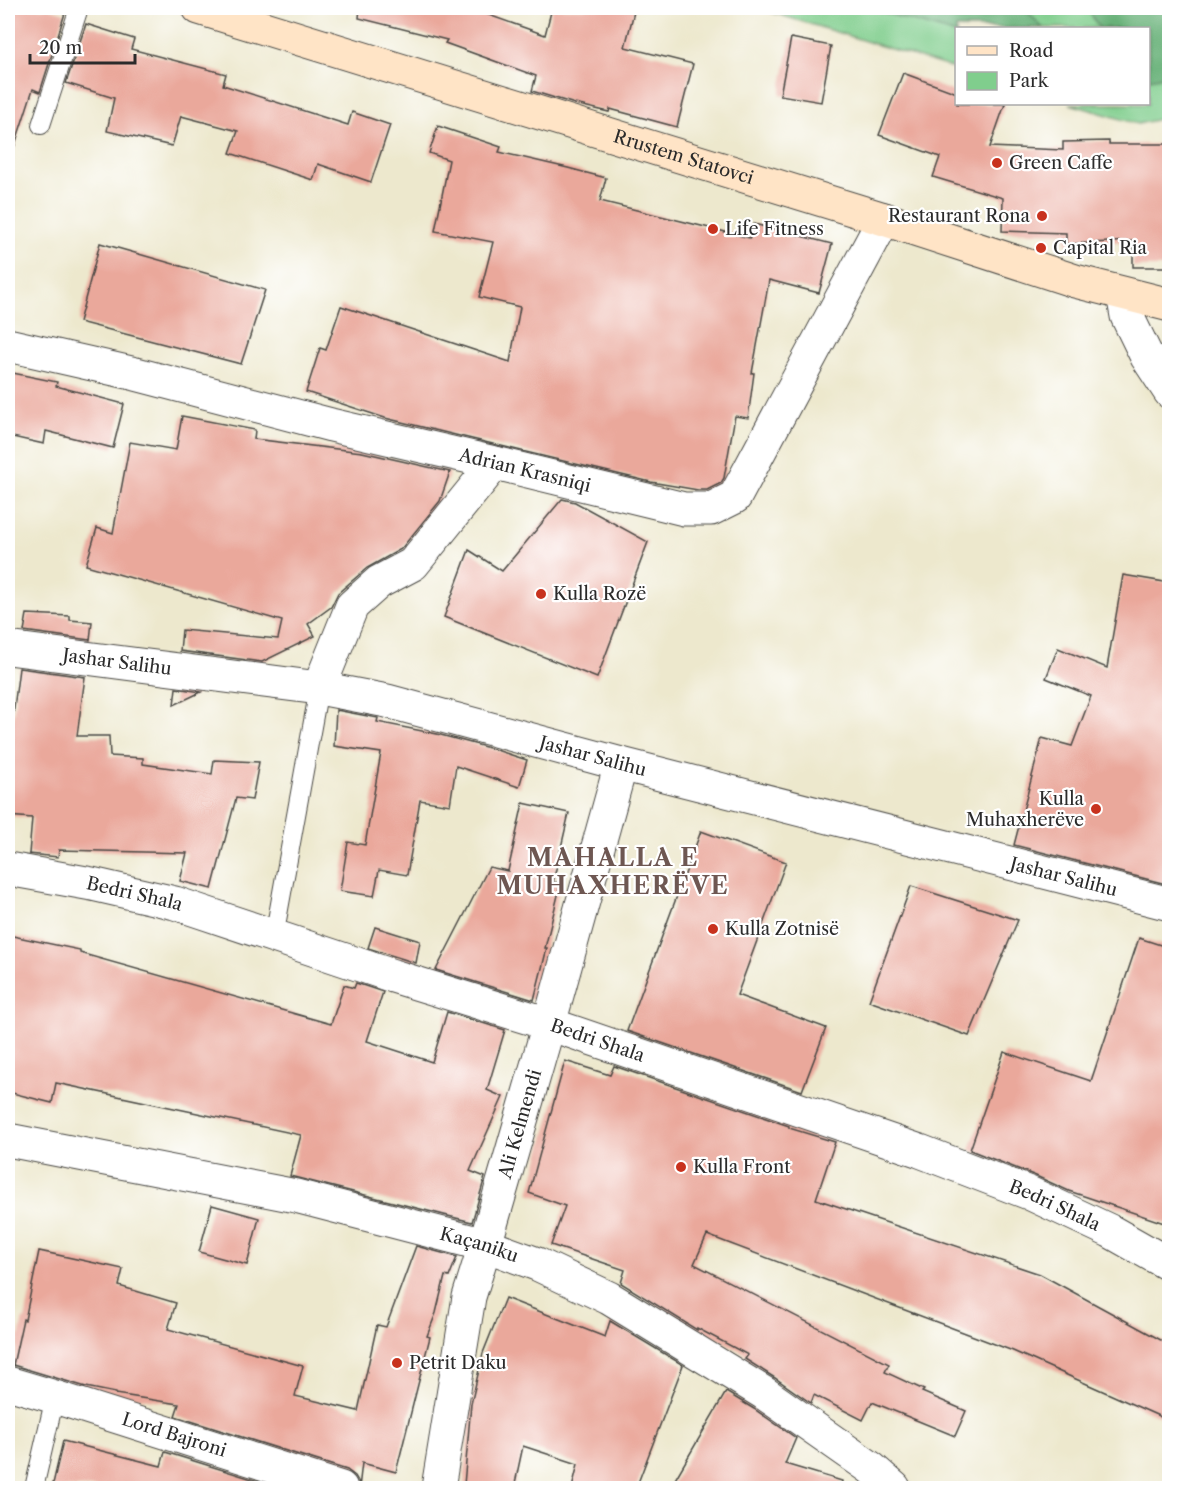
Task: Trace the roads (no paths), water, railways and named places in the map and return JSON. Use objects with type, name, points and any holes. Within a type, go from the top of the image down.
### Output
[{"type":"street","name":"Rrustem Statovci","points":[[199,8],[884,219],[1075,281],[1170,305]]},
{"type":"street","name":"Adrian Krasniqi","points":[[8,345],[136,374],[331,425],[684,509],[711,508],[735,497],[884,219]]},
{"type":"street","points":[[1123,294],[1127,316],[1147,357],[1170,392]]},
{"type":"street","points":[[319,688],[352,606],[379,582],[413,564],[495,463]]},
{"type":"street","name":"Jashar Salihu","points":[[8,648],[319,688],[387,701],[621,764],[1170,904]]},
{"type":"street","name":"Ali Kelmendi","points":[[438,1488],[469,1297],[549,1024],[621,764]]},
{"type":"street","name":"Bedri Shala","points":[[8,869],[92,884],[175,903],[393,976],[549,1024],[942,1159],[1029,1193],[1110,1231],[1170,1265]]},
{"type":"street","name":"Kaçaniku","points":[[8,1140],[296,1196],[485,1245],[537,1264],[609,1298],[764,1393],[871,1468],[894,1488]]},
{"type":"street","name":"Lord Bajroni","points":[[8,1383],[341,1488]]},
{"type":"lane","points":[[41,125],[79,8]]},
{"type":"lane","points":[[274,937],[319,688]]},
{"type":"lane","points":[[34,1488],[55,1397]]},
{"type":"place","name":"Green Caffe","points":[[997,163]]},
{"type":"place","name":"Restaurant Rona","points":[[1042,216]]},
{"type":"place","name":"Life Fitness","points":[[713,229]]},
{"type":"place","name":"Capital Ria","points":[[1041,248]]},
{"type":"place","name":"Kulla Rozë","points":[[541,594]]},
{"type":"place","name":"Kulla Muhaxherëve","points":[[1096,809]]},
{"type":"place","name":"Kulla Zotnisë","points":[[713,929]]},
{"type":"place","name":"Kulla Front","points":[[681,1167]]},
{"type":"place","name":"Petrit Daku","points":[[397,1363]]},
{"type":"district","name":"MAHALLA E MUHAXHERËVE","points":[[613,871]]}]
